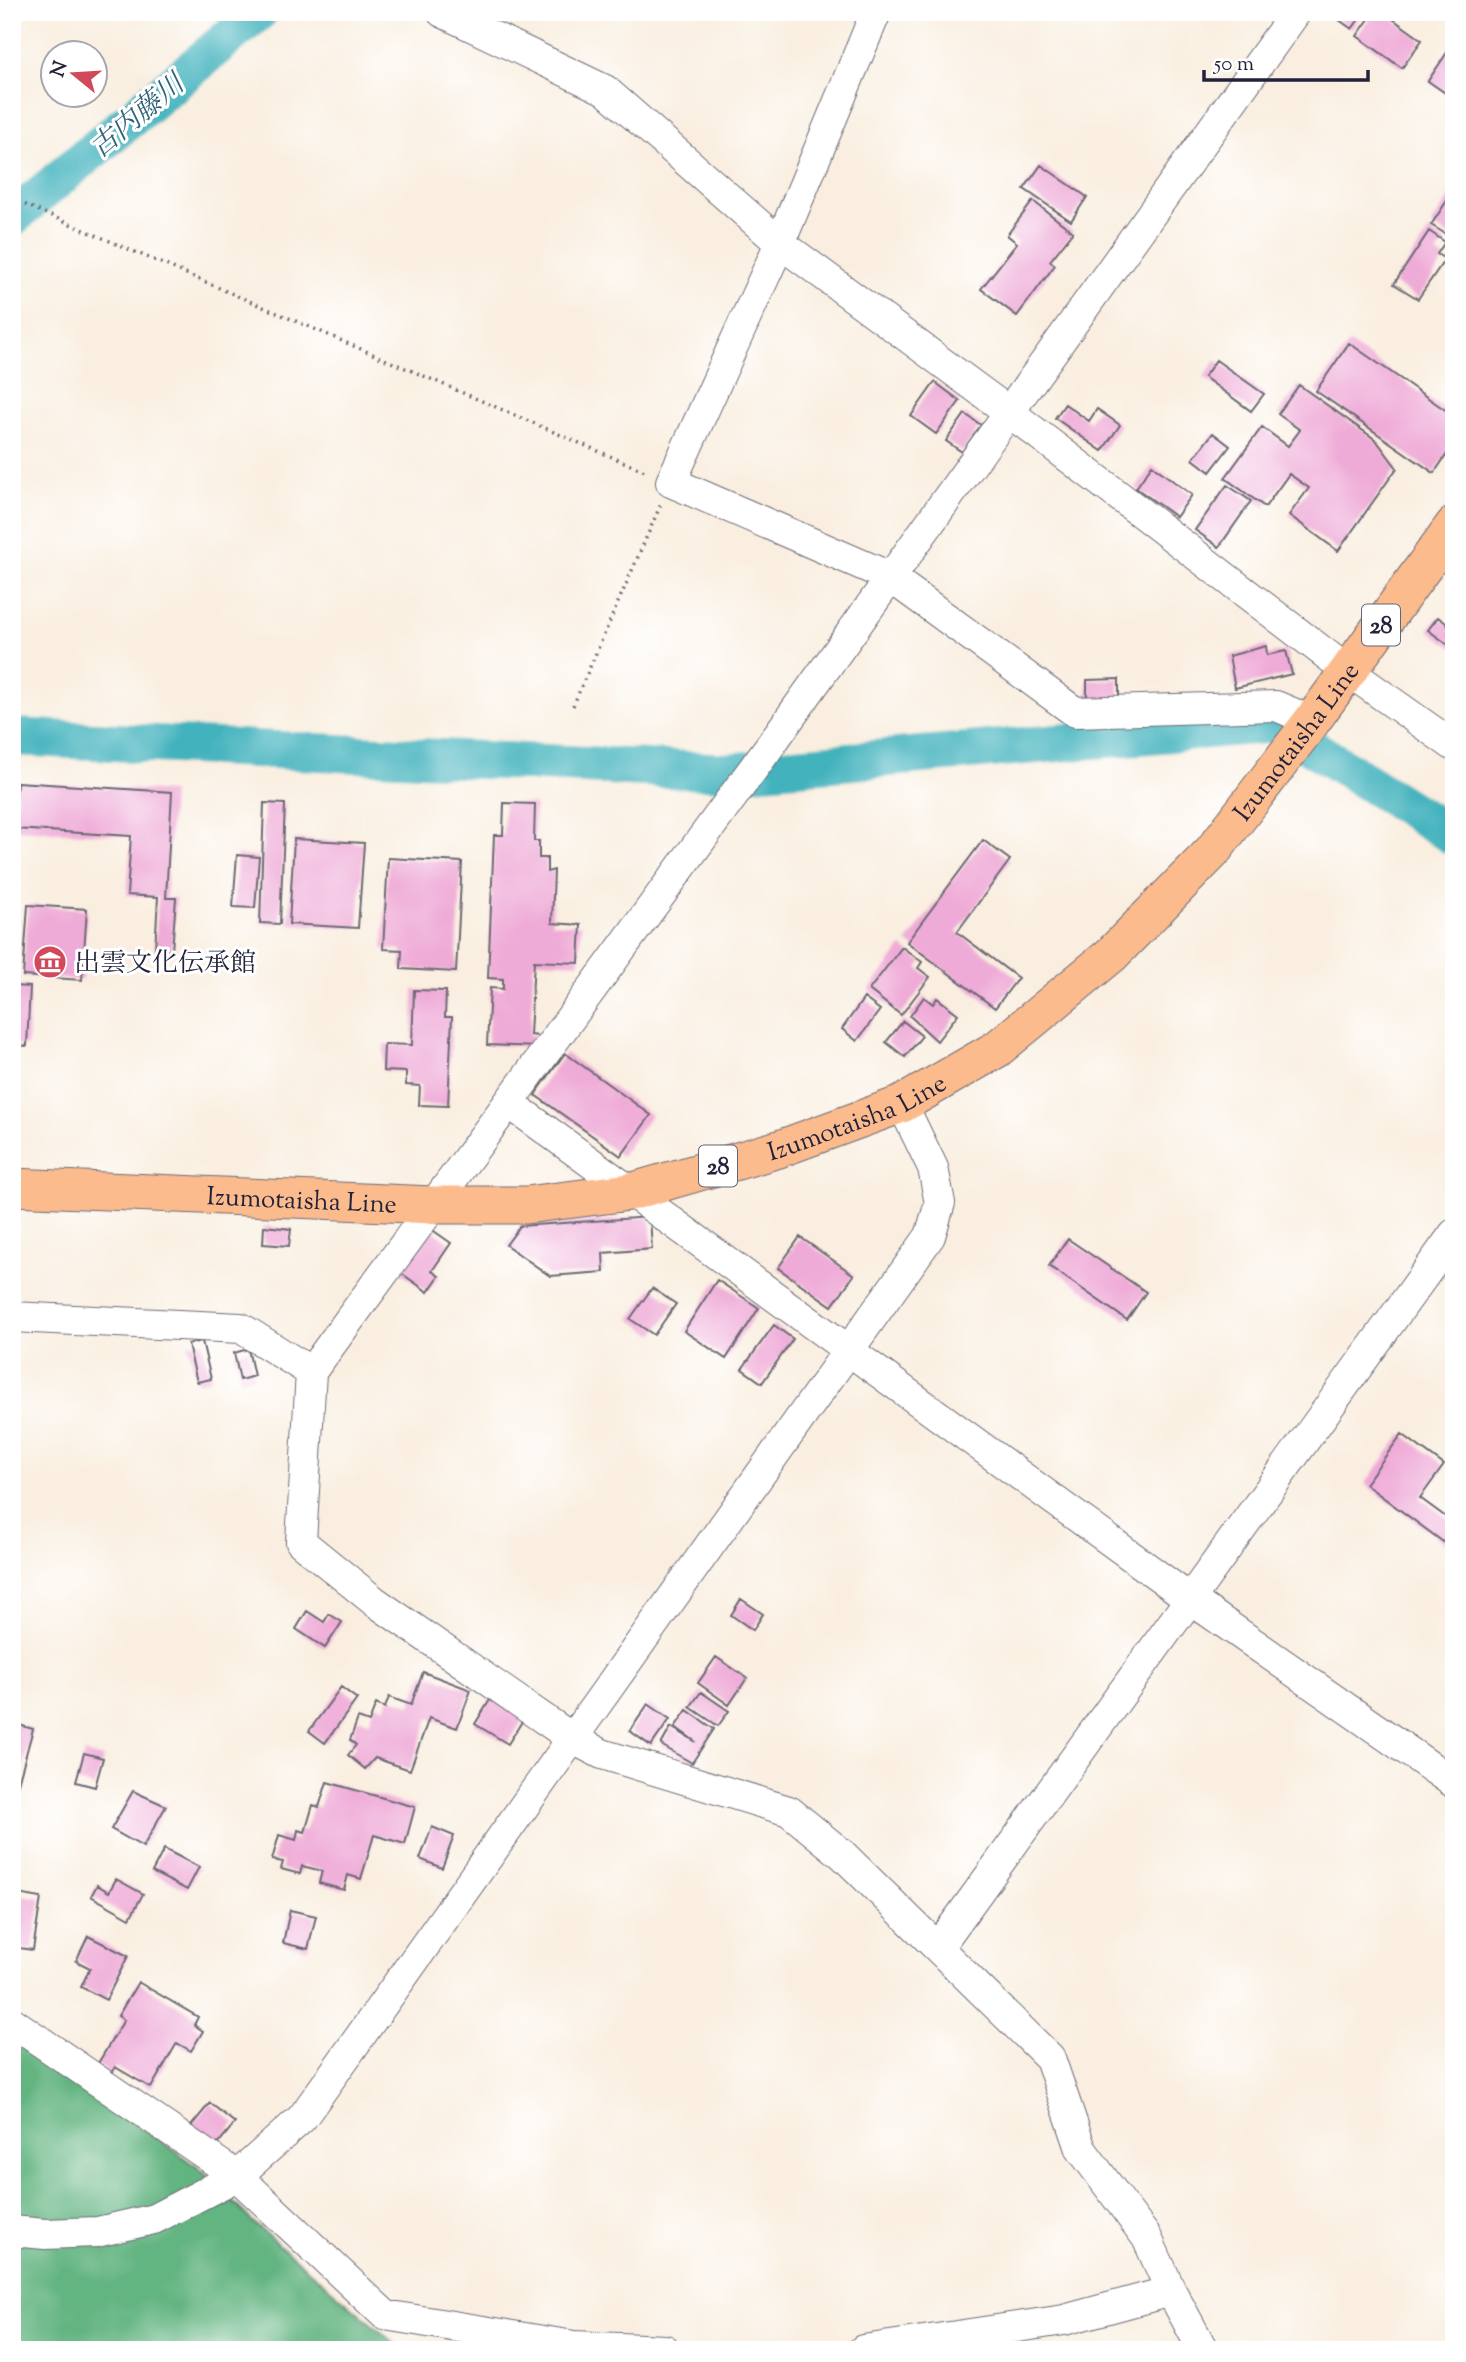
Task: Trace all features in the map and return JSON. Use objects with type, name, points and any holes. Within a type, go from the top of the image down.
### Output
[{"type":"main road","name":"Izumotaisha Line","points":[[12,1187],[433,1205],[526,1205],[630,1192],[779,1149],[902,1104],[997,1049],[1111,955],[1212,852],[1349,671],[1454,525]]},
{"type":"street","points":[[442,12],[605,90],[780,243],[1009,412],[1349,671],[1454,746]]},
{"type":"street","points":[[876,12],[780,243],[671,482],[890,577],[1075,712],[1276,706],[1310,723]]},
{"type":"street","points":[[1203,2350],[1171,2291],[1147,2238],[1081,2149],[1051,2058],[843,1855],[789,1811],[601,1754],[573,1740],[374,1601],[301,1542],[312,1372],[772,743],[1288,15]]},
{"type":"street","points":[[509,1103],[1191,1599],[1454,1783]]},
{"type":"street","points":[[12,2231],[97,2232],[154,2218],[237,2176],[302,2118],[930,1236],[940,1203],[933,1168],[902,1104]]},
{"type":"street","points":[[939,1946],[1454,1234]]},
{"type":"street","points":[[12,1317],[241,1328],[312,1372]]},
{"type":"street","points":[[12,2022],[237,2176],[385,2315],[574,2346],[665,2350]]},
{"type":"street","points":[[863,2350],[1064,2320],[1171,2291]]},
{"type":"path","points":[[12,200],[671,482],[573,706]]},
{"type":"green space","points":[[12,2039],[197,2166],[257,2226],[402,2350],[12,2350]]},
{"type":"building","points":[[1328,12],[1364,12],[1352,29]]},
{"type":"building","points":[[1374,12],[1383,12],[1422,40],[1402,68],[1357,36]]},
{"type":"building","points":[[1454,42],[1454,99],[1428,81]]},
{"type":"building","points":[[1041,165],[1087,197],[1071,221],[1024,189]]},
{"type":"building","points":[[1454,190],[1454,239],[1431,225]]},
{"type":"building","points":[[1033,201],[1073,232],[1050,261],[1055,265],[1017,316],[981,289],[1017,243],[1007,235]]},
{"type":"building","points":[[1429,231],[1445,242],[1437,254],[1445,259],[1418,299],[1394,284]]},
{"type":"building","points":[[1349,343],[1454,416],[1454,444],[1434,473],[1316,391]]},
{"type":"building","points":[[1216,360],[1264,394],[1251,411],[1204,377]]},
{"type":"building","points":[[935,382],[960,401],[936,434],[911,416]]},
{"type":"building","points":[[1299,385],[1376,440],[1397,468],[1338,551],[1289,515],[1309,488],[1289,474],[1265,507],[1225,478],[1262,427],[1288,446],[1300,430],[1278,414]]},
{"type":"building","points":[[1065,404],[1089,421],[1097,409],[1120,425],[1102,451],[1055,418]]},
{"type":"building","points":[[965,414],[981,425],[962,452],[946,441]]},
{"type":"building","points":[[1213,433],[1230,446],[1210,472],[1193,459]]},
{"type":"building","points":[[1152,465],[1192,495],[1176,517],[1136,488]]},
{"type":"building","points":[[1227,485],[1251,501],[1219,547],[1195,530]]},
{"type":"building","points":[[1438,617],[1454,629],[1454,649],[1428,630]]},
{"type":"building","points":[[1266,646],[1267,655],[1286,651],[1292,674],[1235,688],[1229,656]]},
{"type":"building","points":[[1119,679],[1119,700],[1087,700],[1087,680]]},
{"type":"building","points":[[17,782],[172,792],[166,898],[176,898],[172,951],[155,950],[158,897],[127,895],[131,836],[14,829]]},
{"type":"building","points":[[264,803],[285,804],[280,924],[260,923]]},
{"type":"building","points":[[504,803],[535,804],[534,841],[539,841],[539,858],[547,858],[547,872],[554,870],[552,923],[581,925],[579,963],[534,961],[530,1035],[539,1036],[538,1047],[487,1045],[490,988],[503,989],[503,979],[488,978],[494,835],[503,835]]},
{"type":"building","points":[[294,839],[364,843],[358,928],[289,924]]},
{"type":"building","points":[[983,840],[1010,860],[957,932],[1018,978],[995,1008],[907,942]]},
{"type":"building","points":[[237,855],[259,857],[255,908],[233,907]]},
{"type":"building","points":[[388,858],[462,862],[456,972],[401,969],[402,950],[383,949]]},
{"type":"building","points":[[12,902],[18,902],[14,950],[12,950]]},
{"type":"building","points":[[28,905],[87,909],[82,980],[23,976]]},
{"type":"building","points":[[902,947],[922,962],[918,968],[930,977],[901,1015],[869,990]]},
{"type":"building","points":[[12,986],[30,987],[27,1046],[12,1045]]},
{"type":"building","points":[[414,990],[446,991],[445,1017],[452,1017],[448,1106],[419,1105],[420,1086],[406,1085],[406,1072],[383,1071],[384,1044],[412,1045]]},
{"type":"building","points":[[924,997],[933,1004],[937,998],[958,1014],[937,1041],[910,1016]]},
{"type":"building","points":[[864,998],[880,1010],[857,1041],[842,1029]]},
{"type":"building","points":[[903,1021],[922,1036],[905,1057],[886,1042]]},
{"type":"building","points":[[565,1053],[651,1115],[621,1156],[535,1095]]},
{"type":"building","points":[[650,1217],[652,1249],[603,1253],[604,1272],[550,1276],[506,1245],[520,1226]]},
{"type":"building","points":[[264,1226],[291,1229],[289,1246],[263,1244]]},
{"type":"building","points":[[431,1229],[451,1243],[432,1271],[439,1276],[428,1292],[401,1273]]},
{"type":"building","points":[[800,1237],[854,1275],[832,1306],[778,1268]]},
{"type":"building","points":[[1068,1239],[1146,1292],[1127,1320],[1049,1266]]},
{"type":"building","points":[[717,1280],[759,1308],[726,1359],[684,1331]]},
{"type":"building","points":[[652,1288],[676,1304],[654,1335],[630,1319]]},
{"type":"building","points":[[774,1325],[793,1339],[762,1383],[742,1369]]},
{"type":"building","points":[[202,1341],[211,1379],[197,1382],[188,1344]]},
{"type":"building","points":[[248,1349],[254,1376],[240,1380],[234,1353]]},
{"type":"building","points":[[1402,1434],[1444,1465],[1420,1498],[1454,1523],[1454,1550],[1365,1484]]},
{"type":"building","points":[[741,1599],[763,1614],[753,1630],[731,1615]]},
{"type":"building","points":[[307,1611],[324,1622],[329,1614],[342,1622],[325,1648],[296,1629]]},
{"type":"building","points":[[716,1657],[747,1678],[729,1705],[698,1683]]},
{"type":"building","points":[[423,1672],[471,1690],[457,1728],[429,1718],[410,1770],[375,1758],[365,1769],[348,1755],[356,1745],[350,1740],[358,1718],[369,1722],[376,1704],[385,1708],[389,1697],[411,1705]]},
{"type":"building","points":[[341,1687],[357,1699],[325,1743],[309,1731]]},
{"type":"building","points":[[701,1692],[729,1711],[718,1726],[690,1707]]},
{"type":"building","points":[[493,1695],[526,1715],[508,1744],[475,1724]]},
{"type":"building","points":[[648,1704],[670,1719],[651,1746],[630,1731]]},
{"type":"building","points":[[687,1710],[714,1729],[692,1763],[661,1745],[671,1727],[696,1742],[675,1727]]},
{"type":"building","points":[[12,1723],[33,1729],[16,1791],[12,1790]]},
{"type":"building","points":[[84,1753],[103,1758],[95,1787],[76,1782]]},
{"type":"building","points":[[327,1782],[415,1807],[405,1844],[374,1835],[361,1879],[348,1875],[344,1890],[319,1883],[322,1871],[302,1866],[300,1874],[281,1869],[283,1862],[272,1860],[279,1835],[296,1840],[298,1830],[305,1832],[313,1805],[319,1807]]},
{"type":"building","points":[[133,1791],[166,1806],[143,1847],[111,1829]]},
{"type":"building","points":[[432,1827],[454,1836],[442,1868],[420,1859]]},
{"type":"building","points":[[164,1849],[199,1867],[187,1890],[152,1872]]},
{"type":"building","points":[[116,1879],[143,1894],[130,1918],[91,1896],[97,1885],[109,1892]]},
{"type":"building","points":[[12,1893],[41,1898],[33,1950],[12,1947]]},
{"type":"building","points":[[290,1910],[316,1916],[308,1949],[283,1943]]},
{"type":"building","points":[[88,1936],[128,1956],[106,2000],[81,1987],[90,1968],[76,1961]]},
{"type":"building","points":[[138,1982],[198,2017],[194,2025],[203,2031],[191,2051],[177,2043],[151,2088],[115,2067],[112,2074],[97,2065],[124,2020],[118,2016]]},
{"type":"building","points":[[210,2103],[235,2123],[216,2146],[191,2126]]},
{"type":"waterway","name":"古内藤川","points":[[12,218],[259,12]]},
{"type":"waterway","points":[[12,737],[728,772],[1275,724],[1454,837]]},
{"type":"place","name":"出雲文化伝承館","points":[[50,962]]}]
